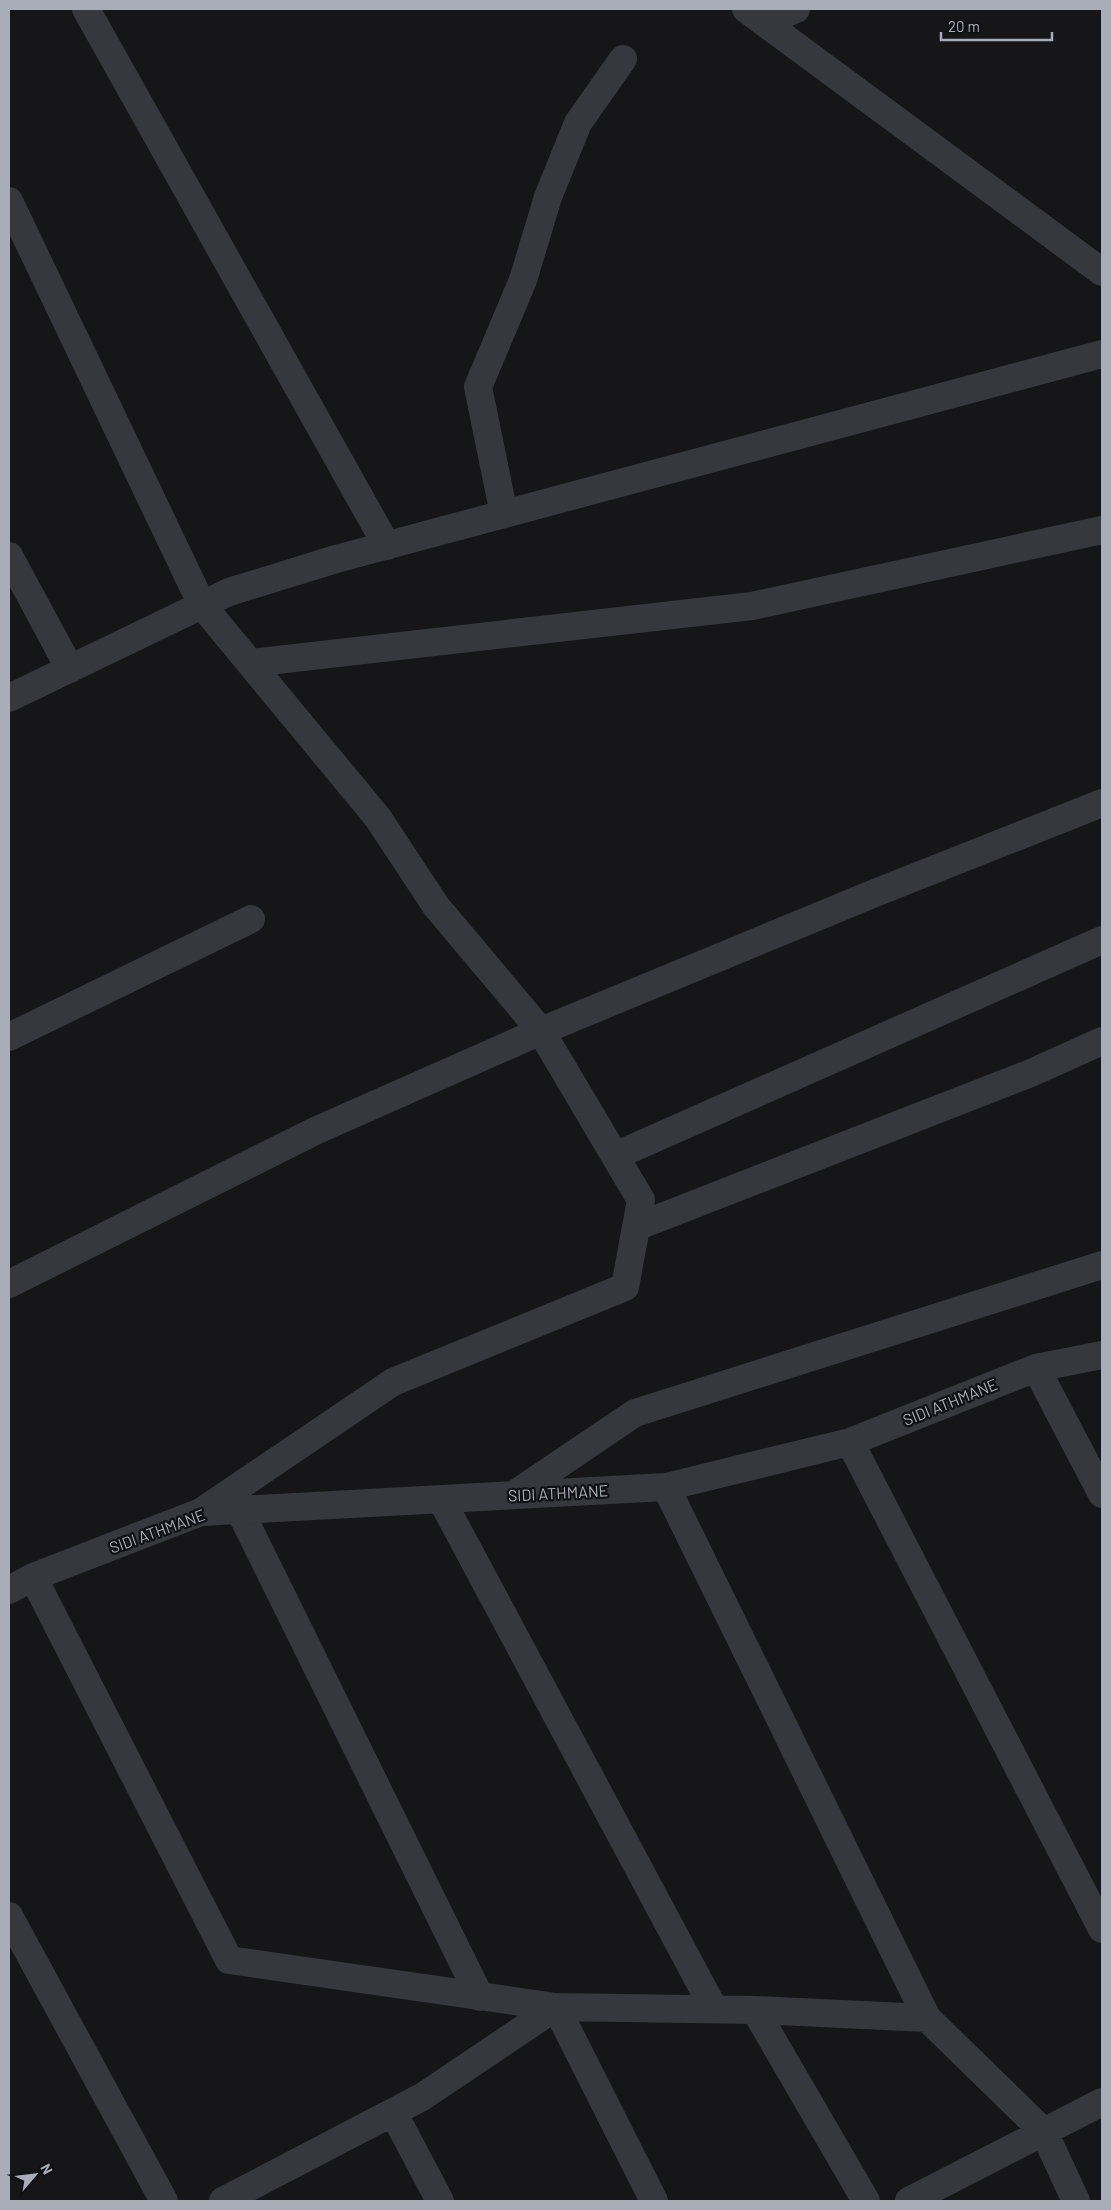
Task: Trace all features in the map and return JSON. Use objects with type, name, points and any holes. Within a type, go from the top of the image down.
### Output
[{"type":"street","points":[[86,9],[387,546]]},
{"type":"street","points":[[755,16],[796,9]]},
{"type":"street","points":[[755,16],[1102,272]]},
{"type":"street","points":[[504,514],[478,387],[523,280],[548,197],[578,123],[623,59]]},
{"type":"street","points":[[9,201],[202,606],[378,818],[436,906],[541,1031],[641,1200],[625,1287],[393,1382],[201,1512]]},
{"type":"street","points":[[9,698],[229,592],[504,514],[1102,354]]},
{"type":"street","points":[[250,663],[752,606],[1102,530]]},
{"type":"street","points":[[9,556],[70,669]]},
{"type":"street","points":[[9,1284],[315,1131],[541,1031],[875,893],[1102,802]]},
{"type":"street","points":[[9,1037],[251,919]]},
{"type":"street","points":[[615,1156],[1102,940]]},
{"type":"street","points":[[636,1227],[1030,1073],[1102,1041]]},
{"type":"street","points":[[514,1495],[635,1414],[1102,1265]]},
{"type":"street","name":"SIDI ATHMANE","points":[[9,1590],[33,1578],[201,1512],[666,1487],[850,1442],[1036,1368],[1102,1355]]},
{"type":"street","points":[[1036,1368],[1102,1494]]},
{"type":"street","points":[[850,1442],[1102,1929]]},
{"type":"street","points":[[666,1487],[928,2018],[1044,2132],[1076,2201]]},
{"type":"street","points":[[441,1499],[714,2009]]},
{"type":"street","points":[[240,1510],[480,1997]]},
{"type":"street","points":[[33,1578],[229,1960],[556,2007],[755,2010],[928,2018]]},
{"type":"street","points":[[9,1916],[164,2201]]},
{"type":"street","points":[[231,2199],[422,2096],[556,2007]]},
{"type":"street","points":[[556,2007],[654,2201]]},
{"type":"street","points":[[755,2010],[866,2201]]},
{"type":"street","points":[[909,2201],[1102,2102]]},
{"type":"street","points":[[393,2112],[440,2201]]}]
